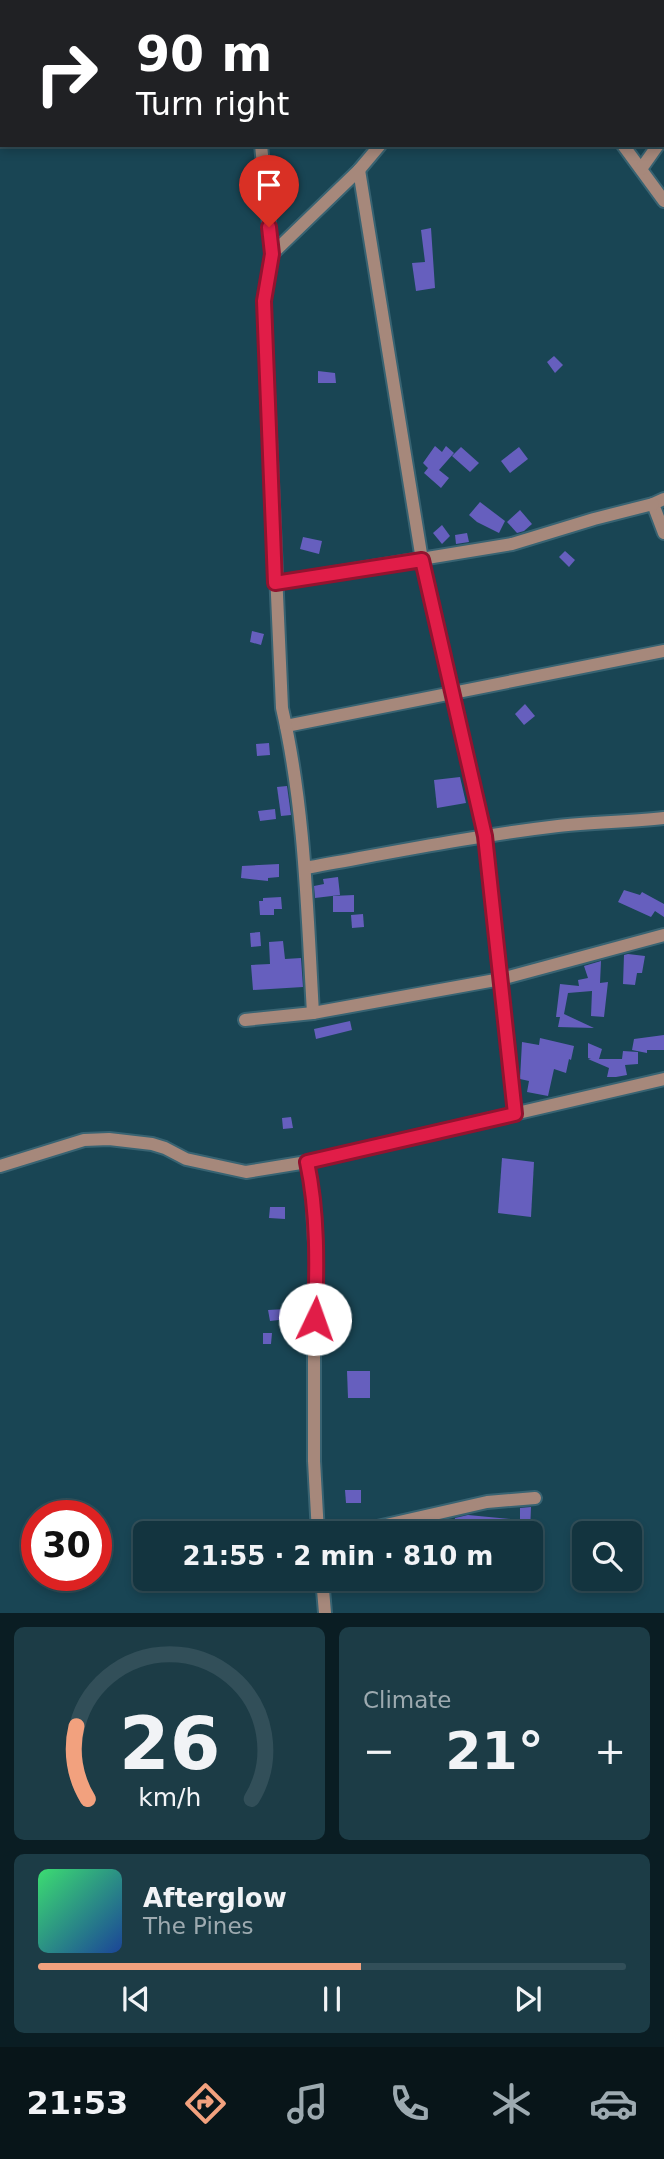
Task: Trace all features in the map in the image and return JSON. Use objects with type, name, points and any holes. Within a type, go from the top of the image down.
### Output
[{"type":"street","points":[[261,147],[272,254],[264,301],[282,708],[293,754],[305,868],[313,1013]]},
{"type":"street","points":[[272,254],[359,170],[378,147]]},
{"type":"street","points":[[625,147],[664,201]]},
{"type":"street","points":[[642,169],[657,147]]},
{"type":"street","points":[[359,170],[422,560],[485,836],[515,1114]]},
{"type":"street","points":[[275,583],[512,544],[659,502],[664,533]]},
{"type":"street","points":[[286,726],[664,651]]},
{"type":"street","points":[[305,868],[485,836],[561,826],[664,818]]},
{"type":"street","points":[[245,1020],[313,1013],[501,979],[664,935]]},
{"type":"street","points":[[0,1166],[84,1140],[109,1139],[152,1144],[186,1159],[246,1172],[307,1162],[664,1079]]},
{"type":"street","points":[[307,1162],[312,1189],[317,1279],[314,1461],[317,1521]]},
{"type":"street","points":[[404,1521],[487,1502],[535,1498]]},
{"type":"street","points":[[323,1591],[325,1613]]},
{"type":"building","points":[[431,228],[435,288],[416,291],[412,263],[425,262],[421,230]]},
{"type":"building","points":[[554,356],[563,365],[555,373],[547,362]]},
{"type":"building","points":[[318,371],[335,373],[336,383],[318,383]]},
{"type":"building","points":[[435,446],[442,452],[446,446],[454,453],[439,470],[449,478],[441,488],[424,473],[428,468],[423,463]]},
{"type":"building","points":[[461,447],[479,463],[470,472],[452,456]]},
{"type":"building","points":[[519,447],[528,459],[510,473],[501,461]]},
{"type":"building","points":[[480,502],[505,521],[499,533],[469,515]]},
{"type":"building","points":[[520,510],[532,524],[517,533],[507,522]]},
{"type":"building","points":[[442,525],[450,536],[442,544],[433,533]]},
{"type":"building","points":[[467,533],[469,542],[456,544],[455,535]]},
{"type":"building","points":[[303,537],[322,541],[319,554],[300,549]]},
{"type":"building","points":[[565,551],[575,560],[569,567],[559,557]]},
{"type":"building","points":[[252,631],[264,634],[261,645],[250,642]]},
{"type":"building","points":[[525,704],[535,716],[524,725],[515,714]]},
{"type":"building","points":[[269,743],[270,755],[257,756],[256,744]]},
{"type":"building","points":[[460,777],[466,803],[437,808],[434,780]]},
{"type":"building","points":[[287,786],[291,815],[281,816],[277,787]]},
{"type":"building","points":[[275,809],[276,819],[260,821],[258,811]]},
{"type":"building","points":[[279,864],[279,877],[268,878],[268,881],[241,878],[242,866]]},
{"type":"building","points":[[338,877],[340,895],[315,898],[314,886],[324,884],[323,879]]},
{"type":"building","points":[[624,890],[640,895],[642,892],[664,904],[664,917],[655,911],[651,917],[618,902]]},
{"type":"building","points":[[354,895],[354,912],[333,912],[333,896]]},
{"type":"building","points":[[281,897],[282,909],[274,909],[274,915],[260,915],[259,901],[263,901],[263,898]]},
{"type":"building","points":[[363,914],[364,927],[352,928],[351,915]]},
{"type":"building","points":[[260,932],[261,946],[251,947],[250,933]]},
{"type":"building","points":[[283,941],[285,959],[301,958],[303,987],[253,990],[251,965],[270,964],[269,942]]},
{"type":"building","points":[[624,955],[645,956],[642,973],[637,973],[635,985],[623,984]]},
{"type":"building","points":[[601,961],[600,983],[608,982],[604,1017],[591,1016],[592,991],[568,993],[564,1014],[594,1028],[558,1027],[560,1017],[556,1017],[560,984],[579,986],[578,980],[588,978],[584,966]]},
{"type":"building","points":[[350,1021],[352,1030],[316,1039],[314,1029]]},
{"type":"building","points":[[664,1035],[664,1050],[647,1050],[647,1053],[632,1050],[634,1039]]},
{"type":"building","points":[[540,1038],[574,1046],[566,1073],[554,1069],[548,1096],[527,1092],[529,1081],[520,1079],[522,1042],[539,1045]]},
{"type":"building","points":[[588,1043],[602,1049],[599,1059],[622,1059],[623,1051],[638,1052],[638,1064],[625,1065],[627,1075],[607,1077],[609,1068],[588,1059],[591,1059],[588,1058]]},
{"type":"building","points":[[291,1117],[293,1128],[283,1129],[282,1118]]},
{"type":"building","points":[[502,1158],[534,1162],[531,1217],[498,1213]]},
{"type":"building","points":[[270,1207],[285,1207],[285,1219],[269,1218]]},
{"type":"building","points":[[286,1309],[287,1319],[270,1321],[268,1310]]},
{"type":"building","points":[[263,1333],[272,1333],[271,1344],[263,1344]]},
{"type":"building","points":[[347,1371],[370,1371],[370,1398],[348,1398]]},
{"type":"building","points":[[345,1490],[361,1490],[361,1503],[346,1503]]},
{"type":"building","points":[[531,1507],[530,1521],[455,1521],[455,1518],[468,1515],[520,1520],[520,1508]]},
{"type":"route","points":[[269,227],[272,254],[264,301],[275,583],[422,560],[485,836],[515,1114],[307,1162],[312,1189],[317,1279],[315,1319]]}]
